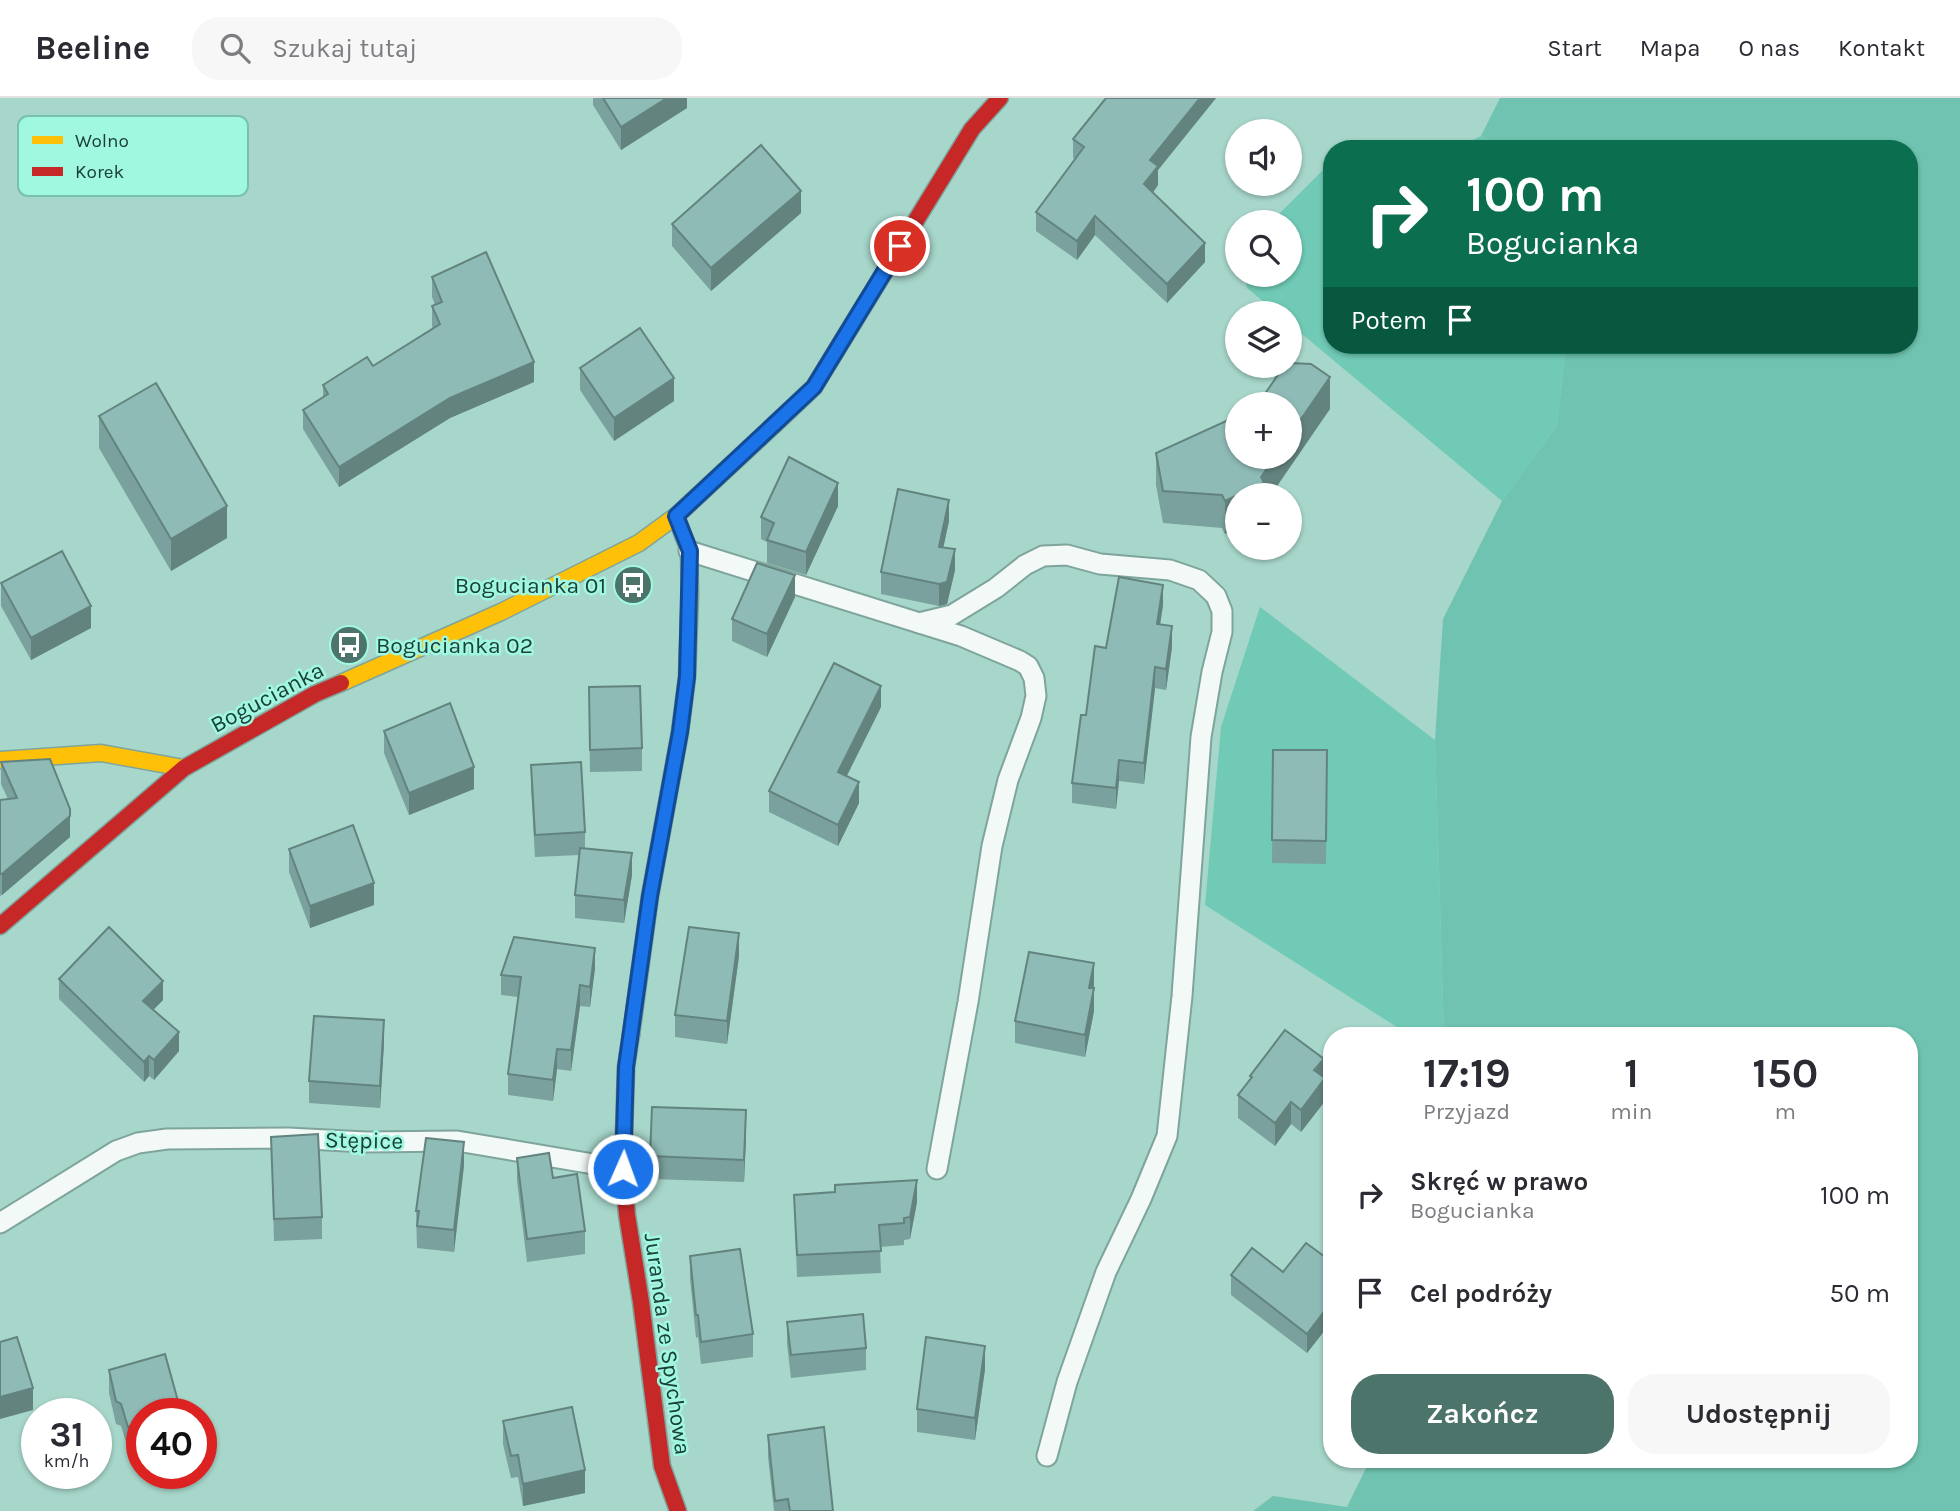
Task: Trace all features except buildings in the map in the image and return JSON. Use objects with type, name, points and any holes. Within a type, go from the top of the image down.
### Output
[{"type":"street","name":"Bogucianka","points":[[0,926],[184,768],[315,694],[501,612],[639,543],[676,516],[814,387],[972,129],[1000,98]]},
{"type":"street","name":"Juranda ze Spychowa","points":[[676,516],[690,551],[687,677],[680,732],[650,896],[626,1067],[623,1169],[662,1466],[678,1511]]},
{"type":"street","points":[[0,760],[101,753],[184,768]]},
{"type":"lane","points":[[690,551],[961,636],[1020,660],[1028,666],[1034,678],[1036,696],[1031,718],[1008,780],[992,846],[968,1002],[937,1169]]},
{"type":"lane","points":[[919,623],[952,615],[996,588],[1025,565],[1043,556],[1067,555],[1100,564],[1170,570],[1199,580],[1216,596],[1222,611],[1222,632],[1201,737],[1182,996],[1167,1136],[1106,1272],[1067,1382],[1047,1456]]},
{"type":"lane","name":"Stępice","points":[[0,1223],[116,1151],[138,1143],[167,1139],[288,1138],[366,1142],[457,1140],[623,1169]]},
{"type":"green space","points":[[1500,98],[1960,98],[1960,1511],[1253,1511],[1273,1496],[1347,1507],[1366,1468],[1918,1468],[1918,1027],[1444,1027],[1435,740],[1443,619],[1502,501],[1557,426],[1565,354],[1918,354],[1918,140],[1489,140],[1481,136]]},
{"type":"green space","points":[[1481,136],[1489,140],[1473,140]]},
{"type":"green space","points":[[1323,170],[1323,352],[1302,334],[1302,301],[1263,301],[1247,288],[1302,287],[1302,210],[1283,210],[1297,196],[1302,196],[1302,191]]},
{"type":"green space","points":[[1326,354],[1565,354],[1557,426],[1502,501]]},
{"type":"green space","points":[[1260,607],[1435,740],[1444,1027],[1397,1027],[1205,905],[1221,727]]},
{"type":"traffic: slow","points":[[341,683],[501,612],[639,543],[676,516],[775,424]]},
{"type":"traffic: slow","points":[[631,1035],[650,896],[680,732],[687,677],[689,551],[676,516]]},
{"type":"traffic: slow","points":[[0,760],[101,753],[184,768]]},
{"type":"traffic: jam","points":[[775,424],[814,387],[972,129],[1000,98]]},
{"type":"traffic: jam","points":[[0,926],[184,768],[315,694],[341,683]]},
{"type":"traffic: jam","points":[[631,1035],[626,1067],[623,1169],[627,1215],[662,1466],[678,1511]]},
{"type":"place","name":"Bogucianka 01","points":[[633,585]]},
{"type":"place","name":"Bogucianka 02","points":[[349,645]]},
{"type":"route","points":[[623,1169],[626,1067],[650,896],[680,732],[687,677],[690,551],[676,516],[814,387],[900,246]]}]
